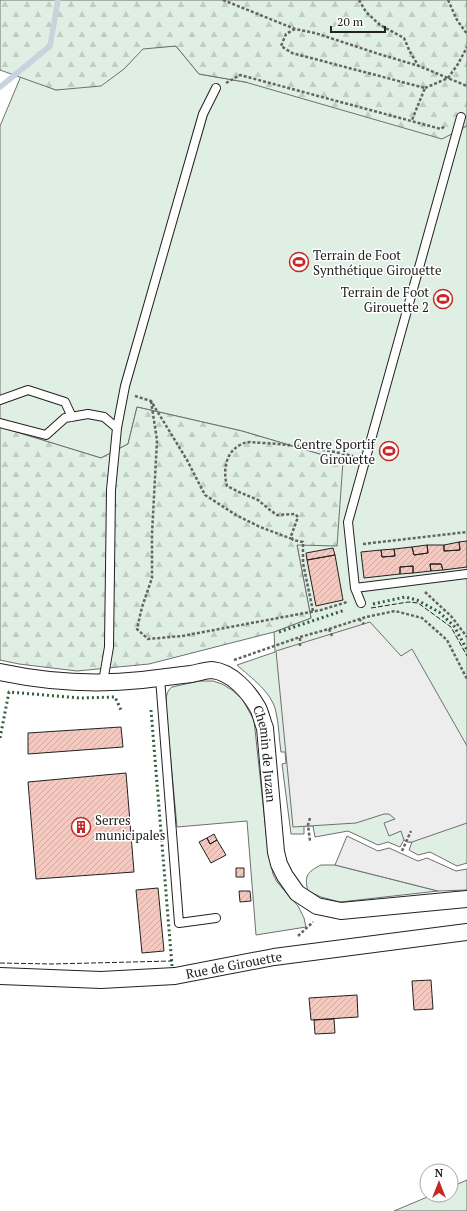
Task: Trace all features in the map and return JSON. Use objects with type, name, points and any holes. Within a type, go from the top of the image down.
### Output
[{"type":"street","points":[[0,672],[29,678],[114,683],[212,670]]},
{"type":"street","name":"Chemin de Juzan","points":[[212,670],[225,675],[238,683],[250,696],[258,709],[265,728],[276,852],[279,864],[285,876],[297,893],[317,906],[341,911],[467,899]]},
{"type":"street","name":"Rue de Girouette","points":[[0,976],[101,980],[175,976],[274,957],[467,932]]},
{"type":"lane","points":[[103,682],[109,647],[111,490],[117,428],[125,386],[203,114],[216,88]]},
{"type":"lane","points":[[360,601],[356,588],[348,522],[461,117]]},
{"type":"lane","points":[[0,400],[28,390],[65,402],[72,417]]},
{"type":"lane","points":[[0,423],[46,435],[65,418],[88,414],[104,418],[117,428]]},
{"type":"lane","points":[[356,588],[467,574]]},
{"type":"lane","points":[[160,678],[179,923],[216,918]]},
{"type":"path","points":[[223,0],[295,29],[315,33],[419,66],[467,86]]},
{"type":"path","points":[[359,0],[366,12],[380,25],[404,38],[410,52],[419,66]]},
{"type":"path","points":[[448,0],[457,20],[467,34]]},
{"type":"path","points":[[295,29],[286,34],[281,46],[292,53],[425,88],[448,78],[466,52],[467,47]]},
{"type":"path","points":[[216,88],[240,75],[441,129],[461,117]]},
{"type":"path","points":[[412,120],[425,88]]},
{"type":"path","points":[[125,386],[128,395],[150,401],[187,460],[205,495],[236,515],[260,527],[293,540],[303,542],[303,563],[313,611]]},
{"type":"path","points":[[150,401],[157,440],[152,534],[152,578],[142,607],[137,629],[148,639],[182,636],[360,601]]},
{"type":"path","points":[[293,540],[291,536],[298,517],[295,514],[277,515],[258,500],[227,486],[224,474],[227,460],[234,449],[241,444],[250,442],[291,444],[366,459]]},
{"type":"path","points":[[350,545],[467,532]]},
{"type":"path","points":[[418,580],[423,590],[433,601],[451,616],[467,637]]},
{"type":"path","points":[[212,670],[300,637],[359,619],[395,611],[422,618],[447,640],[467,678]]},
{"type":"path","points":[[359,619],[364,624]]},
{"type":"path","points":[[330,629],[332,636]]},
{"type":"path","points":[[300,637],[300,646]]},
{"type":"path","points":[[310,818],[308,826],[310,841]]},
{"type":"path","points":[[402,851],[410,831]]},
{"type":"path","points":[[298,936],[310,926],[325,908]]},
{"type":"green space","points":[[0,0],[467,0],[467,126],[442,139],[245,82],[199,74],[176,46],[143,49],[124,69],[101,86],[56,90],[0,70]]},
{"type":"green space","name":"Centre Sportif Girouette","points":[[176,46],[199,74],[245,82],[467,112],[467,863],[457,866],[430,852],[418,855],[409,850],[412,842],[404,840],[400,847],[388,842],[378,845],[348,831],[315,837],[313,826],[304,826],[304,834],[291,834],[282,764],[286,763],[285,752],[281,752],[278,722],[274,705],[266,692],[237,665],[275,652],[274,632],[311,618],[297,545],[343,461],[242,431],[137,407],[128,444],[101,458],[0,427],[0,126],[21,76],[56,90],[124,69],[143,48]]},
{"type":"green space","points":[[137,407],[242,431],[343,461],[337,546],[297,545],[311,618],[274,632],[149,664],[77,671],[19,664],[0,660],[0,427],[101,458],[128,444]]},
{"type":"green space","points":[[199,681],[213,681],[232,690],[242,699],[254,720],[268,851],[273,874],[277,882],[298,906],[304,918],[306,927],[256,935],[247,821],[177,827],[166,697],[168,691],[172,687]]},
{"type":"green space","points":[[321,865],[335,865],[438,891],[340,902],[321,897],[308,891],[306,882],[308,875],[312,870]]},
{"type":"green space","points":[[467,1180],[467,1211],[394,1211],[419,1200],[419,1203],[459,1203],[459,1184]]},
{"type":"shaded area","points":[[370,622],[401,656],[412,649],[467,746],[467,823],[412,842],[404,840],[401,831],[389,836],[384,823],[395,819],[389,814],[384,814],[356,823],[293,827],[276,651]]},
{"type":"shaded area","points":[[347,836],[378,851],[389,848],[418,861],[427,858],[456,871],[467,869],[467,890],[438,891],[335,865]]},
{"type":"building","points":[[467,541],[467,567],[443,570],[441,564],[430,564],[431,571],[413,573],[413,566],[400,567],[400,574],[364,578],[361,552],[381,550],[382,557],[395,556],[394,549],[412,547],[414,555],[428,553],[427,545],[444,545],[444,551],[460,550],[459,542]]},
{"type":"building","points":[[459,542],[460,550],[444,551],[444,545]]},
{"type":"building","points":[[427,545],[428,553],[414,555],[412,547]]},
{"type":"building","points":[[333,548],[335,555],[307,560],[306,553]]},
{"type":"building","points":[[394,549],[395,556],[382,557],[381,550]]},
{"type":"building","points":[[335,555],[343,600],[316,606],[307,560]]},
{"type":"building","points":[[430,564],[441,564],[443,570],[431,571]]},
{"type":"building","points":[[413,566],[413,573],[400,574],[400,567]]},
{"type":"building","points":[[121,727],[123,747],[28,754],[28,733]]},
{"type":"building","name":"Serres municipales","points":[[126,773],[134,872],[36,879],[28,782]]},
{"type":"building","points":[[214,834],[217,840],[210,844],[207,838]]},
{"type":"building","points":[[207,838],[210,844],[217,840],[226,855],[211,863],[199,842]]},
{"type":"building","points":[[236,868],[244,868],[244,877],[236,877]]},
{"type":"building","points":[[158,888],[164,951],[142,953],[136,890]]},
{"type":"building","points":[[239,891],[250,891],[251,901],[240,902]]},
{"type":"building","points":[[431,980],[433,1009],[414,1010],[412,981]]},
{"type":"building","points":[[357,995],[358,1017],[311,1020],[309,998]]},
{"type":"building","points":[[334,1019],[335,1033],[315,1034],[314,1020]]},
{"type":"waterway","points":[[0,87],[50,46],[58,0]]},
{"type":"hedge","points":[[373,604],[405,597],[417,600],[439,612],[454,626],[467,650]]},
{"type":"hedge","points":[[279,632],[345,610]]},
{"type":"hedge","points":[[0,738],[9,692],[80,698],[115,697],[121,710]]},
{"type":"hedge","points":[[151,710],[172,966]]},
{"type":"fence","points":[[371,608],[408,602],[418,603],[451,627],[467,656]]},
{"type":"fence","points":[[0,963],[51,964],[172,961]]},
{"type":"place","name":"Terrain de Foot Synthétique Girouette","points":[[299,262]]},
{"type":"place","name":"Terrain de Foot Girouette 2","points":[[443,299]]},
{"type":"place","name":"Centre Sportif Girouette","points":[[389,451]]},
{"type":"place","name":"Serres municipales","points":[[81,827]]}]
